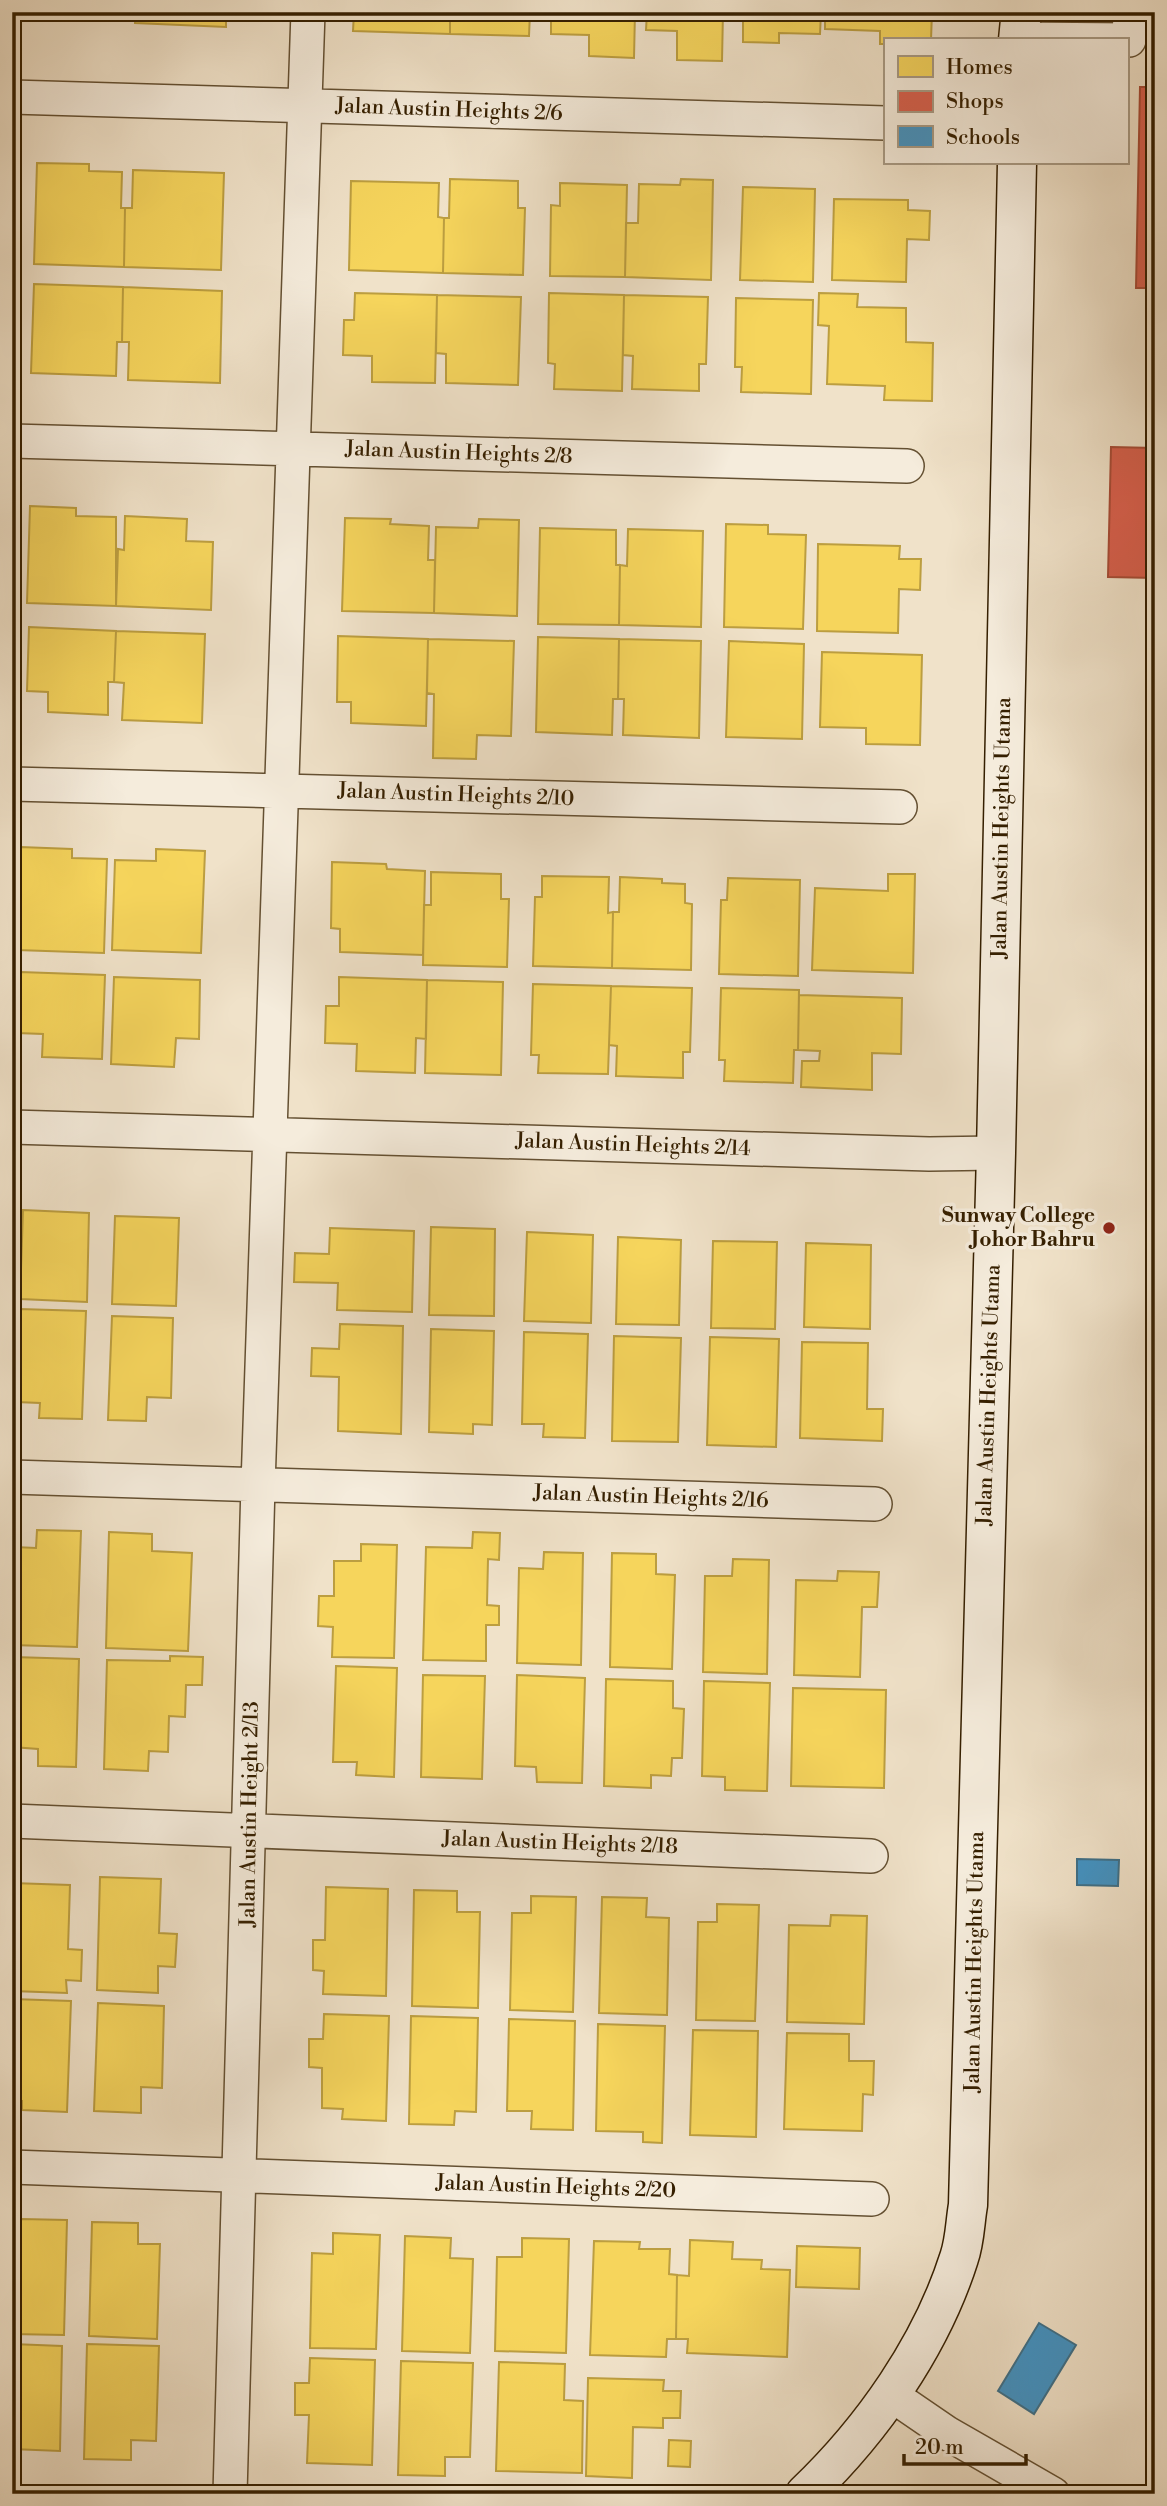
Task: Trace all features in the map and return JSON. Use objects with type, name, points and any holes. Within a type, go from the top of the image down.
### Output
[{"type":"street","name":"Jalan Austin Height 2/13","points":[[230,2494],[258,1485],[308,12]]},
{"type":"street","points":[[1019,25],[1130,26]]},
{"type":"street","name":"Jalan Austin Heights 2/6","points":[[12,97],[884,123]]},
{"type":"street","name":"Jalan Austin Heights Utama","points":[[805,2494],[848,2448],[890,2394],[916,2352],[943,2300],[960,2256],[968,2205],[996,1153],[1017,164]]},
{"type":"street","name":"Jalan Austin Heights 2/8","points":[[12,441],[906,466]]},
{"type":"street","name":"Jalan Austin Heights 2/10","points":[[12,784],[900,807]]},
{"type":"street","name":"Jalan Austin Heights 2/14","points":[[12,1127],[996,1153]]},
{"type":"street","name":"Jalan Austin Heights 2/16","points":[[12,1477],[876,1504]]},
{"type":"street","name":"Jalan Austin Heights 2/18","points":[[12,1821],[871,1856]]},
{"type":"street","name":"Jalan Austin Heights 2/20","points":[[12,2167],[872,2199]]},
{"type":"street","points":[[890,2394],[947,2433],[1053,2494]]},
{"type":"building: Homes","points":[[61,12],[129,12],[129,18],[61,15]]},
{"type":"building: Homes","points":[[135,12],[226,12],[226,27],[135,23]]},
{"type":"building: Homes","points":[[354,12],[450,12],[450,34],[353,31]]},
{"type":"building: Homes","points":[[450,12],[530,12],[529,36],[450,34]]},
{"type":"building: Homes","points":[[551,12],[635,12],[634,58],[589,56],[589,35],[551,34]]},
{"type":"building: Homes","points":[[647,12],[723,12],[722,61],[677,60],[677,31],[646,30]]},
{"type":"building: Homes","points":[[743,12],[821,12],[820,34],[779,33],[779,43],[743,42]]},
{"type":"building: Homes","points":[[825,12],[932,12],[931,38],[884,38],[884,44],[880,44],[880,31],[825,29]]},
{"type":"building: Homes","points":[[37,163],[89,164],[89,171],[122,172],[121,208],[125,208],[124,267],[34,264]]},
{"type":"building: Homes","points":[[133,170],[224,173],[221,270],[124,267],[125,208],[132,208]]},
{"type":"building: Homes","points":[[450,179],[518,181],[518,208],[525,208],[523,275],[443,273],[444,218],[449,218]]},
{"type":"building: Homes","points":[[681,179],[713,180],[711,280],[625,277],[626,223],[638,223],[639,184],[680,185]]},
{"type":"building: Homes","points":[[351,181],[439,183],[438,217],[444,218],[443,273],[349,270]]},
{"type":"building: Homes","points":[[560,183],[627,185],[625,277],[550,276],[551,205],[560,206]]},
{"type":"building: Homes","points":[[743,187],[815,189],[813,282],[740,280]]},
{"type":"building: Homes","points":[[834,199],[908,200],[908,210],[930,211],[929,240],[907,239],[906,282],[832,280]]},
{"type":"building: Homes","points":[[34,284],[123,287],[122,342],[117,342],[116,376],[31,373]]},
{"type":"building: Homes","points":[[123,287],[222,291],[220,383],[128,380],[129,342],[122,342]]},
{"type":"building: Homes","points":[[355,293],[437,295],[435,383],[372,382],[372,356],[343,355],[344,320],[354,320]]},
{"type":"building: Homes","points":[[549,293],[624,295],[622,391],[554,389],[555,364],[548,363]]},
{"type":"building: Homes","points":[[819,293],[858,294],[857,307],[906,308],[906,342],[933,343],[932,401],[884,400],[885,386],[827,384],[829,326],[818,325]]},
{"type":"building: Homes","points":[[437,295],[521,297],[518,385],[446,383],[446,354],[436,353]]},
{"type":"building: Homes","points":[[624,295],[708,297],[706,364],[699,364],[699,391],[632,389],[633,356],[623,355]]},
{"type":"building: Homes","points":[[736,298],[813,300],[811,394],[741,392],[742,367],[735,367]]},
{"type":"building: Homes","points":[[30,506],[76,508],[76,516],[116,517],[116,606],[27,603]]},
{"type":"building: Homes","points":[[125,516],[187,519],[186,541],[213,542],[211,610],[116,606],[118,549],[124,550]]},
{"type":"building: Homes","points":[[345,518],[391,519],[390,524],[429,526],[428,560],[435,560],[434,613],[342,611]]},
{"type":"building: Homes","points":[[479,519],[519,520],[517,616],[434,613],[436,527],[478,528]]},
{"type":"building: Homes","points":[[726,524],[768,525],[768,534],[806,535],[803,629],[724,627]]},
{"type":"building: Homes","points":[[540,528],[616,530],[616,565],[620,565],[619,625],[538,624]]},
{"type":"building: Homes","points":[[628,529],[703,531],[701,627],[619,625],[620,565],[627,566]]},
{"type":"building: Homes","points":[[818,544],[900,546],[899,559],[921,559],[920,590],[899,589],[898,633],[817,631]]},
{"type":"building: Homes","points":[[29,627],[116,631],[114,682],[108,682],[108,715],[48,712],[48,692],[27,691]]},
{"type":"building: Homes","points":[[116,631],[205,634],[202,723],[122,720],[124,683],[114,682]]},
{"type":"building: Homes","points":[[338,636],[428,639],[426,726],[351,723],[351,702],[337,702]]},
{"type":"building: Homes","points":[[538,637],[619,639],[618,699],[613,699],[612,735],[536,732]]},
{"type":"building: Homes","points":[[428,639],[514,641],[511,736],[477,735],[476,759],[433,758],[434,694],[427,693]]},
{"type":"building: Homes","points":[[619,639],[701,641],[699,738],[623,735],[624,699],[618,699]]},
{"type":"building: Homes","points":[[729,641],[804,644],[802,739],[726,737]]},
{"type":"building: Homes","points":[[822,652],[922,655],[920,745],[866,744],[866,728],[820,727]]},
{"type":"building: Homes","points":[[20,847],[72,849],[72,858],[107,859],[104,953],[17,950]]},
{"type":"building: Homes","points":[[156,849],[205,851],[201,953],[112,950],[115,860],[156,861]]},
{"type":"building: Homes","points":[[332,862],[386,864],[387,869],[425,871],[423,955],[340,952],[340,929],[331,928]]},
{"type":"building: Homes","points":[[431,872],[501,874],[501,899],[509,899],[507,967],[423,965],[424,905],[431,905]]},
{"type":"building: Homes","points":[[888,874],[915,874],[913,973],[812,970],[815,888],[888,891]]},
{"type":"building: Homes","points":[[542,876],[609,877],[608,913],[613,912],[612,968],[533,966],[535,897],[542,897]]},
{"type":"building: Homes","points":[[620,877],[662,879],[662,883],[685,884],[685,903],[692,904],[691,970],[612,968],[613,912],[619,912]]},
{"type":"building: Homes","points":[[728,878],[800,880],[798,976],[719,974],[721,900],[727,900]]},
{"type":"building: Homes","points":[[20,972],[105,975],[102,1059],[42,1057],[43,1034],[17,1033]]},
{"type":"building: Homes","points":[[114,977],[200,980],[199,1039],[176,1038],[174,1067],[111,1064]]},
{"type":"building: Homes","points":[[339,977],[427,980],[426,1039],[416,1038],[415,1073],[356,1071],[357,1044],[325,1043],[326,1006],[339,1006]]},
{"type":"building: Homes","points":[[427,980],[503,982],[501,1075],[425,1073]]},
{"type":"building: Homes","points":[[533,984],[611,986],[608,1074],[538,1073],[539,1055],[531,1055]]},
{"type":"building: Homes","points":[[611,986],[692,988],[690,1052],[683,1052],[683,1078],[616,1076],[617,1046],[609,1045]]},
{"type":"building: Homes","points":[[721,988],[799,990],[798,1050],[794,1050],[793,1083],[724,1081],[725,1060],[719,1060]]},
{"type":"building: Homes","points":[[799,995],[902,998],[901,1054],[872,1053],[872,1090],[801,1087],[802,1061],[819,1061],[820,1051],[798,1050]]},
{"type":"building: Homes","points":[[23,1210],[89,1213],[87,1302],[20,1299]]},
{"type":"building: Homes","points":[[115,1216],[179,1218],[176,1306],[112,1304]]},
{"type":"building: Homes","points":[[431,1227],[495,1229],[494,1316],[429,1315]]},
{"type":"building: Homes","points":[[330,1228],[414,1231],[412,1312],[337,1310],[338,1283],[294,1282],[295,1253],[329,1254]]},
{"type":"building: Homes","points":[[527,1232],[593,1235],[591,1323],[524,1321]]},
{"type":"building: Homes","points":[[618,1237],[681,1240],[679,1325],[616,1324]]},
{"type":"building: Homes","points":[[713,1241],[777,1242],[775,1329],[711,1328]]},
{"type":"building: Homes","points":[[806,1243],[871,1245],[870,1329],[804,1327]]},
{"type":"building: Homes","points":[[19,1309],[86,1311],[82,1419],[39,1418],[40,1403],[16,1402]]},
{"type":"building: Homes","points":[[112,1316],[173,1318],[171,1398],[147,1397],[146,1421],[108,1420]]},
{"type":"building: Homes","points":[[340,1324],[403,1326],[401,1434],[338,1431],[339,1377],[311,1376],[312,1348],[339,1349]]},
{"type":"building: Homes","points":[[431,1329],[494,1331],[492,1425],[473,1424],[473,1434],[429,1432]]},
{"type":"building: Homes","points":[[524,1332],[588,1334],[585,1438],[543,1437],[544,1424],[522,1424]]},
{"type":"building: Homes","points":[[614,1336],[681,1338],[678,1442],[612,1441]]},
{"type":"building: Homes","points":[[710,1337],[779,1339],[776,1447],[707,1445]]},
{"type":"building: Homes","points":[[802,1342],[868,1343],[867,1409],[883,1409],[882,1441],[800,1438]]},
{"type":"building: Homes","points":[[37,1530],[81,1531],[77,1647],[12,1645],[15,1547],[36,1548]]},
{"type":"building: Homes","points":[[109,1532],[152,1534],[152,1551],[192,1553],[188,1651],[106,1648]]},
{"type":"building: Homes","points":[[473,1532],[500,1533],[499,1560],[488,1559],[487,1605],[499,1606],[499,1625],[486,1625],[486,1661],[423,1660],[426,1547],[472,1548]]},
{"type":"building: Homes","points":[[361,1544],[397,1545],[394,1658],[332,1657],[333,1627],[318,1626],[319,1596],[334,1596],[334,1561],[361,1561]]},
{"type":"building: Homes","points":[[544,1552],[583,1553],[581,1665],[517,1663],[519,1568],[543,1569]]},
{"type":"building: Homes","points":[[612,1553],[656,1554],[656,1574],[675,1575],[672,1669],[610,1667]]},
{"type":"building: Homes","points":[[733,1559],[769,1560],[767,1674],[703,1672],[705,1576],[732,1576]]},
{"type":"building: Homes","points":[[838,1571],[879,1572],[877,1607],[862,1607],[860,1677],[794,1675],[796,1580],[837,1581]]},
{"type":"building: Homes","points":[[170,1656],[203,1657],[202,1685],[186,1685],[185,1717],[169,1716],[168,1752],[149,1751],[148,1771],[104,1769],[107,1660],[170,1661]]},
{"type":"building: Homes","points":[[13,1657],[79,1659],[76,1767],[38,1766],[38,1749],[12,1747]]},
{"type":"building: Homes","points":[[336,1666],[397,1668],[394,1777],[356,1775],[357,1762],[333,1762]]},
{"type":"building: Homes","points":[[423,1675],[485,1676],[482,1779],[421,1777]]},
{"type":"building: Homes","points":[[517,1675],[585,1678],[582,1783],[537,1782],[536,1767],[515,1766]]},
{"type":"building: Homes","points":[[606,1679],[673,1681],[673,1708],[684,1709],[682,1758],[672,1758],[671,1776],[651,1775],[651,1788],[604,1786]]},
{"type":"building: Homes","points":[[704,1681],[770,1683],[767,1791],[725,1790],[725,1777],[702,1776]]},
{"type":"building: Homes","points":[[793,1688],[886,1690],[884,1788],[791,1786]]},
{"type":"building: Homes","points":[[100,1877],[161,1879],[159,1933],[177,1934],[175,1967],[158,1966],[158,1993],[97,1990]]},
{"type":"building: Homes","points":[[12,1883],[70,1885],[68,1949],[82,1950],[81,1981],[66,1980],[67,1993],[12,1991]]},
{"type":"building: Homes","points":[[326,1887],[388,1889],[386,1996],[323,1994],[324,1971],[313,1970],[313,1940],[325,1940]]},
{"type":"building: Homes","points":[[414,1890],[457,1891],[457,1912],[480,1912],[478,2008],[412,2006]]},
{"type":"building: Homes","points":[[531,1896],[576,1897],[573,2012],[510,2010],[512,1913],[531,1913]]},
{"type":"building: Homes","points":[[602,1897],[647,1898],[646,1917],[669,1918],[667,2015],[599,2013]]},
{"type":"building: Homes","points":[[717,1904],[759,1905],[755,2021],[696,2020],[698,1922],[717,1922]]},
{"type":"building: Homes","points":[[831,1915],[867,1916],[864,2024],[787,2022],[789,1925],[830,1926]]},
{"type":"building: Homes","points":[[12,1999],[71,2001],[67,2112],[22,2110],[22,2101],[12,2101]]},
{"type":"building: Homes","points":[[98,2003],[164,2006],[162,2088],[141,2087],[141,2113],[94,2111]]},
{"type":"building: Homes","points":[[324,2014],[389,2016],[386,2121],[342,2119],[343,2109],[322,2108],[322,2068],[309,2067],[309,2039],[323,2039]]},
{"type":"building: Homes","points":[[411,2016],[478,2018],[476,2112],[455,2111],[454,2125],[409,2124]]},
{"type":"building: Homes","points":[[509,2019],[575,2021],[573,2130],[531,2129],[532,2111],[507,2111]]},
{"type":"building: Homes","points":[[598,2024],[665,2026],[662,2143],[643,2142],[643,2132],[596,2131]]},
{"type":"building: Homes","points":[[693,2030],[758,2031],[756,2137],[690,2135]]},
{"type":"building: Homes","points":[[787,2033],[849,2034],[849,2061],[874,2061],[873,2095],[863,2094],[862,2131],[784,2129]]},
{"type":"building: Homes","points":[[21,2219],[67,2220],[64,2335],[12,2334],[12,2239],[20,2239]]},
{"type":"building: Homes","points":[[92,2222],[138,2223],[138,2244],[160,2244],[157,2339],[89,2336]]},
{"type":"building: Homes","points":[[333,2233],[380,2235],[376,2349],[310,2348],[312,2253],[333,2254]]},
{"type":"building: Homes","points":[[405,2236],[451,2238],[450,2258],[473,2259],[470,2353],[402,2351]]},
{"type":"building: Homes","points":[[522,2238],[569,2239],[566,2353],[495,2351],[497,2257],[522,2257]]},
{"type":"building: Homes","points":[[690,2240],[733,2242],[732,2259],[762,2260],[761,2269],[790,2270],[787,2357],[687,2353],[688,2339],[676,2339],[677,2275],[689,2276]]},
{"type":"building: Homes","points":[[594,2241],[640,2242],[639,2249],[670,2249],[669,2274],[677,2275],[676,2339],[667,2339],[666,2357],[590,2355]]},
{"type":"building: Homes","points":[[797,2246],[860,2248],[859,2289],[796,2287]]},
{"type":"building: Homes","points":[[12,2344],[62,2346],[60,2451],[12,2449]]},
{"type":"building: Homes","points":[[87,2344],[159,2346],[156,2441],[131,2440],[131,2460],[84,2459]]},
{"type":"building: Homes","points":[[310,2358],[375,2360],[372,2465],[307,2463],[309,2415],[295,2415],[295,2383],[309,2383]]},
{"type":"building: Homes","points":[[401,2361],[473,2363],[470,2457],[445,2457],[445,2476],[398,2475]]},
{"type":"building: Homes","points":[[499,2362],[565,2364],[564,2400],[583,2401],[582,2473],[496,2471]]},
{"type":"building: Homes","points":[[588,2378],[664,2380],[663,2391],[681,2391],[680,2418],[663,2418],[663,2428],[633,2427],[632,2478],[586,2476]]},
{"type":"building: Homes","points":[[669,2440],[691,2441],[690,2467],[668,2466]]},
{"type":"building: Shops","points":[[1140,87],[1155,87],[1155,288],[1136,288]]},
{"type":"building: Shops","points":[[1111,447],[1155,448],[1155,578],[1108,577]]},
{"type":"building: Schools","points":[[1077,1859],[1119,1860],[1118,1886],[1077,1885]]},
{"type":"building: Schools","points":[[1039,2323],[1076,2345],[1034,2414],[998,2391]]},
{"type":"place","name":"Sunway College Johor Bahru","points":[[1109,1228]]}]
